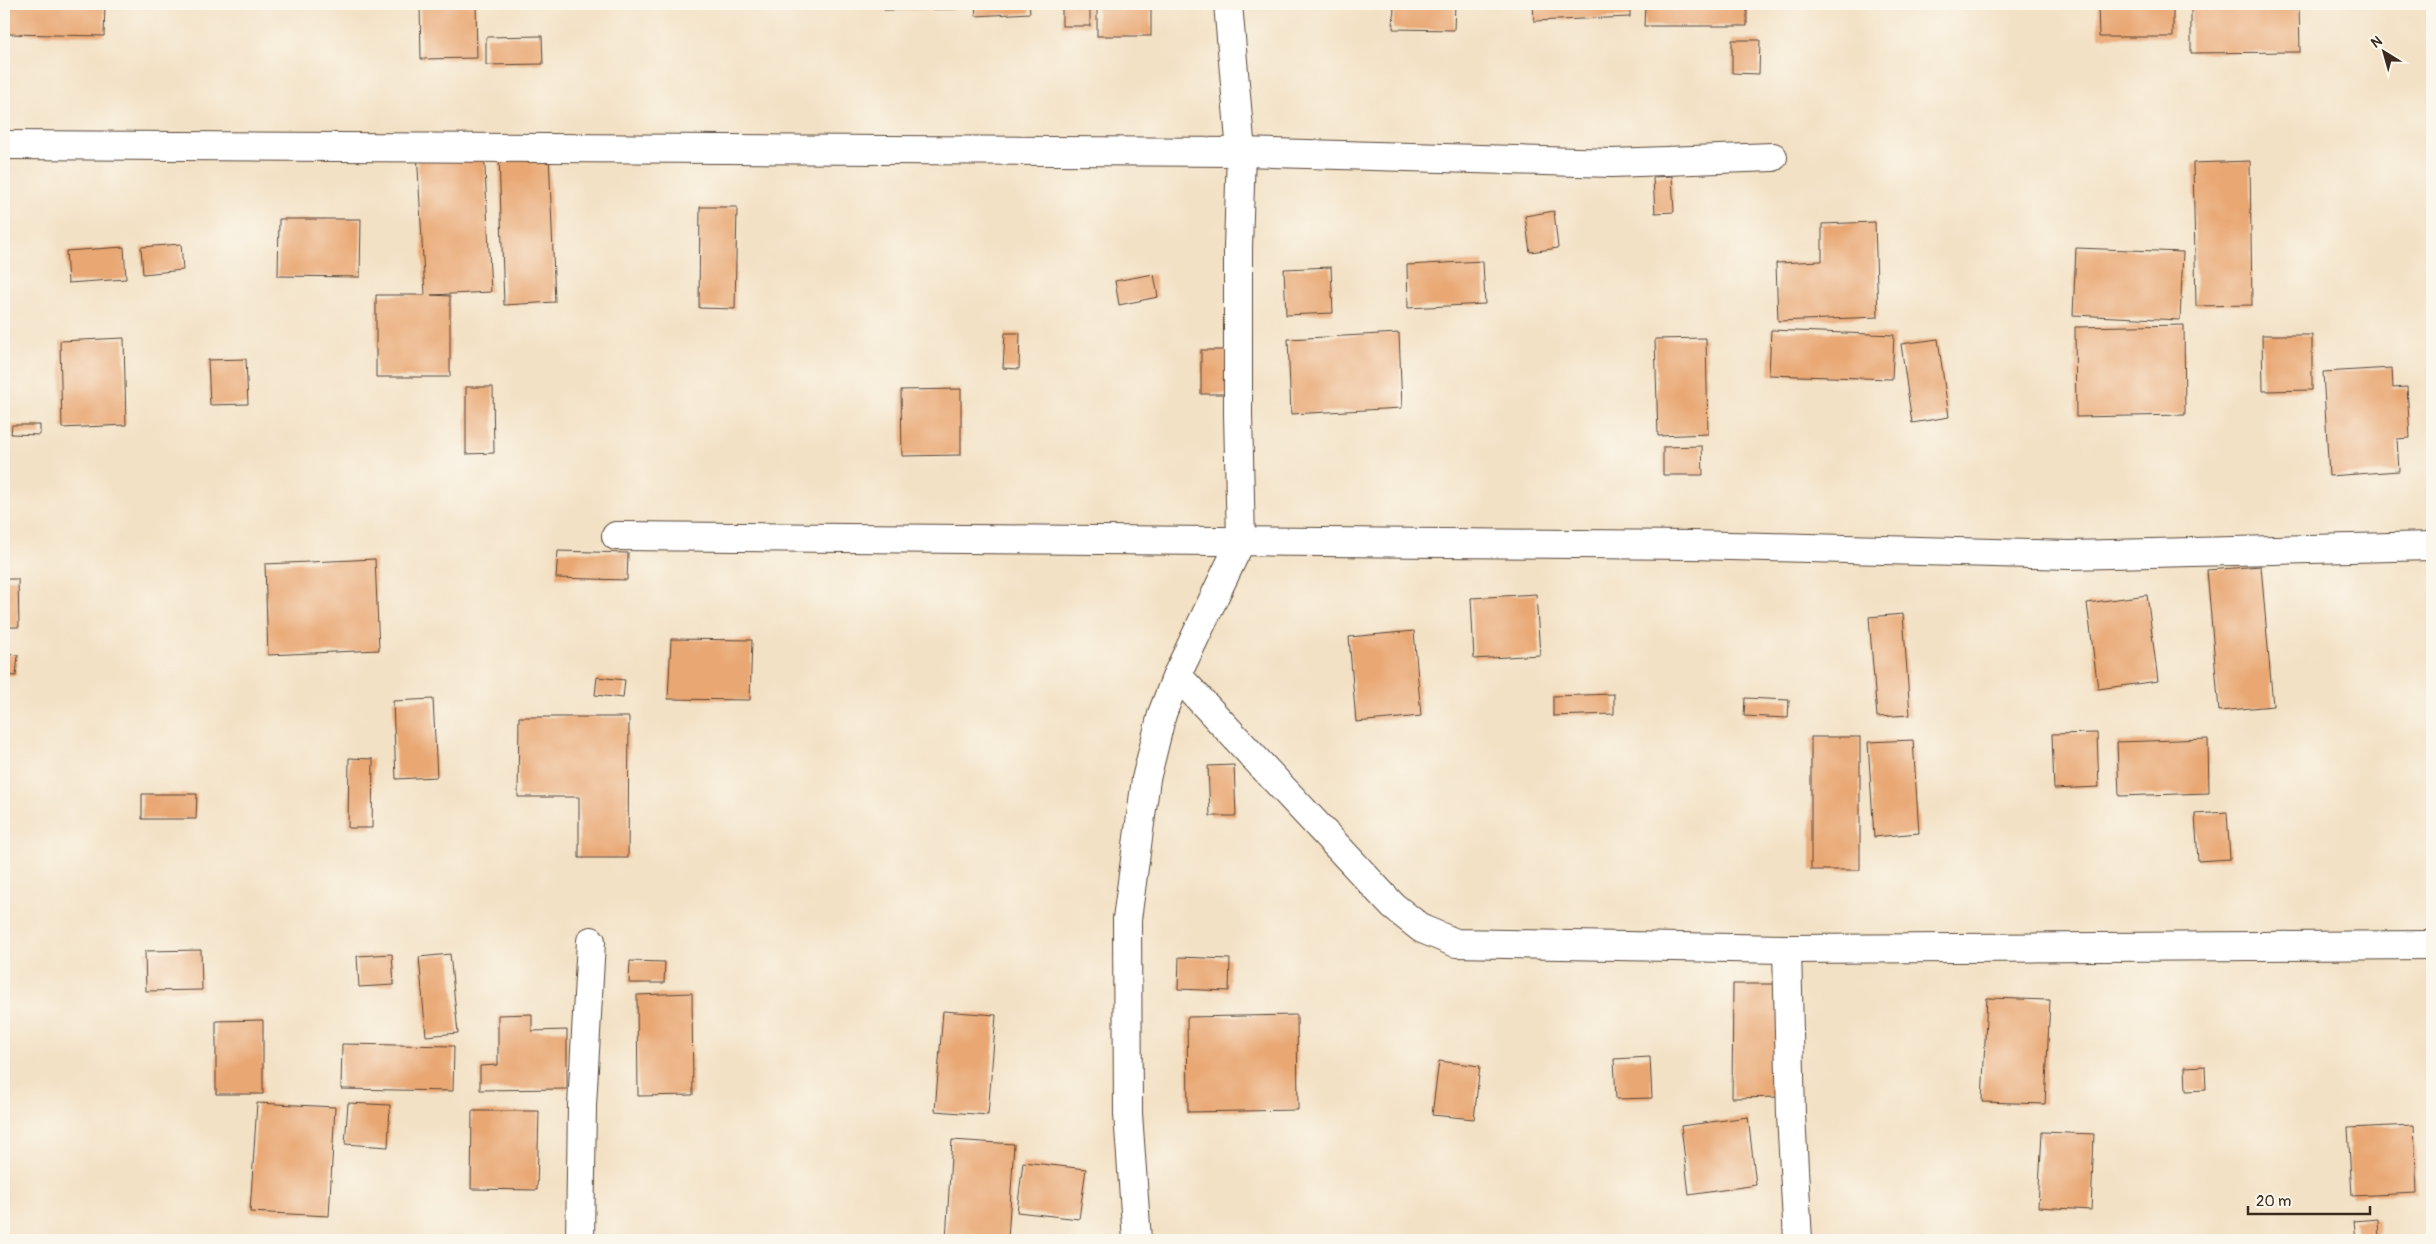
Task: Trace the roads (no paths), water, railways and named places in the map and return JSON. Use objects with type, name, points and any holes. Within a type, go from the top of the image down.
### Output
[{"type":"street","points":[[1137,1240],[1128,1114],[1127,919],[1146,779],[1162,714],[1177,675],[1240,541],[1238,277],[1241,152],[1228,4]]},
{"type":"street","points":[[4,145],[1241,152],[1612,164],[1773,157]]},
{"type":"street","points":[[616,536],[1692,545],[2070,554],[2432,546]]},
{"type":"street","points":[[1177,675],[1394,906],[1422,929],[1456,943],[1787,949],[2432,945]]},
{"type":"street","points":[[580,1240],[582,1106],[591,941]]},
{"type":"street","points":[[1787,949],[1791,1115],[1798,1240]]}]
